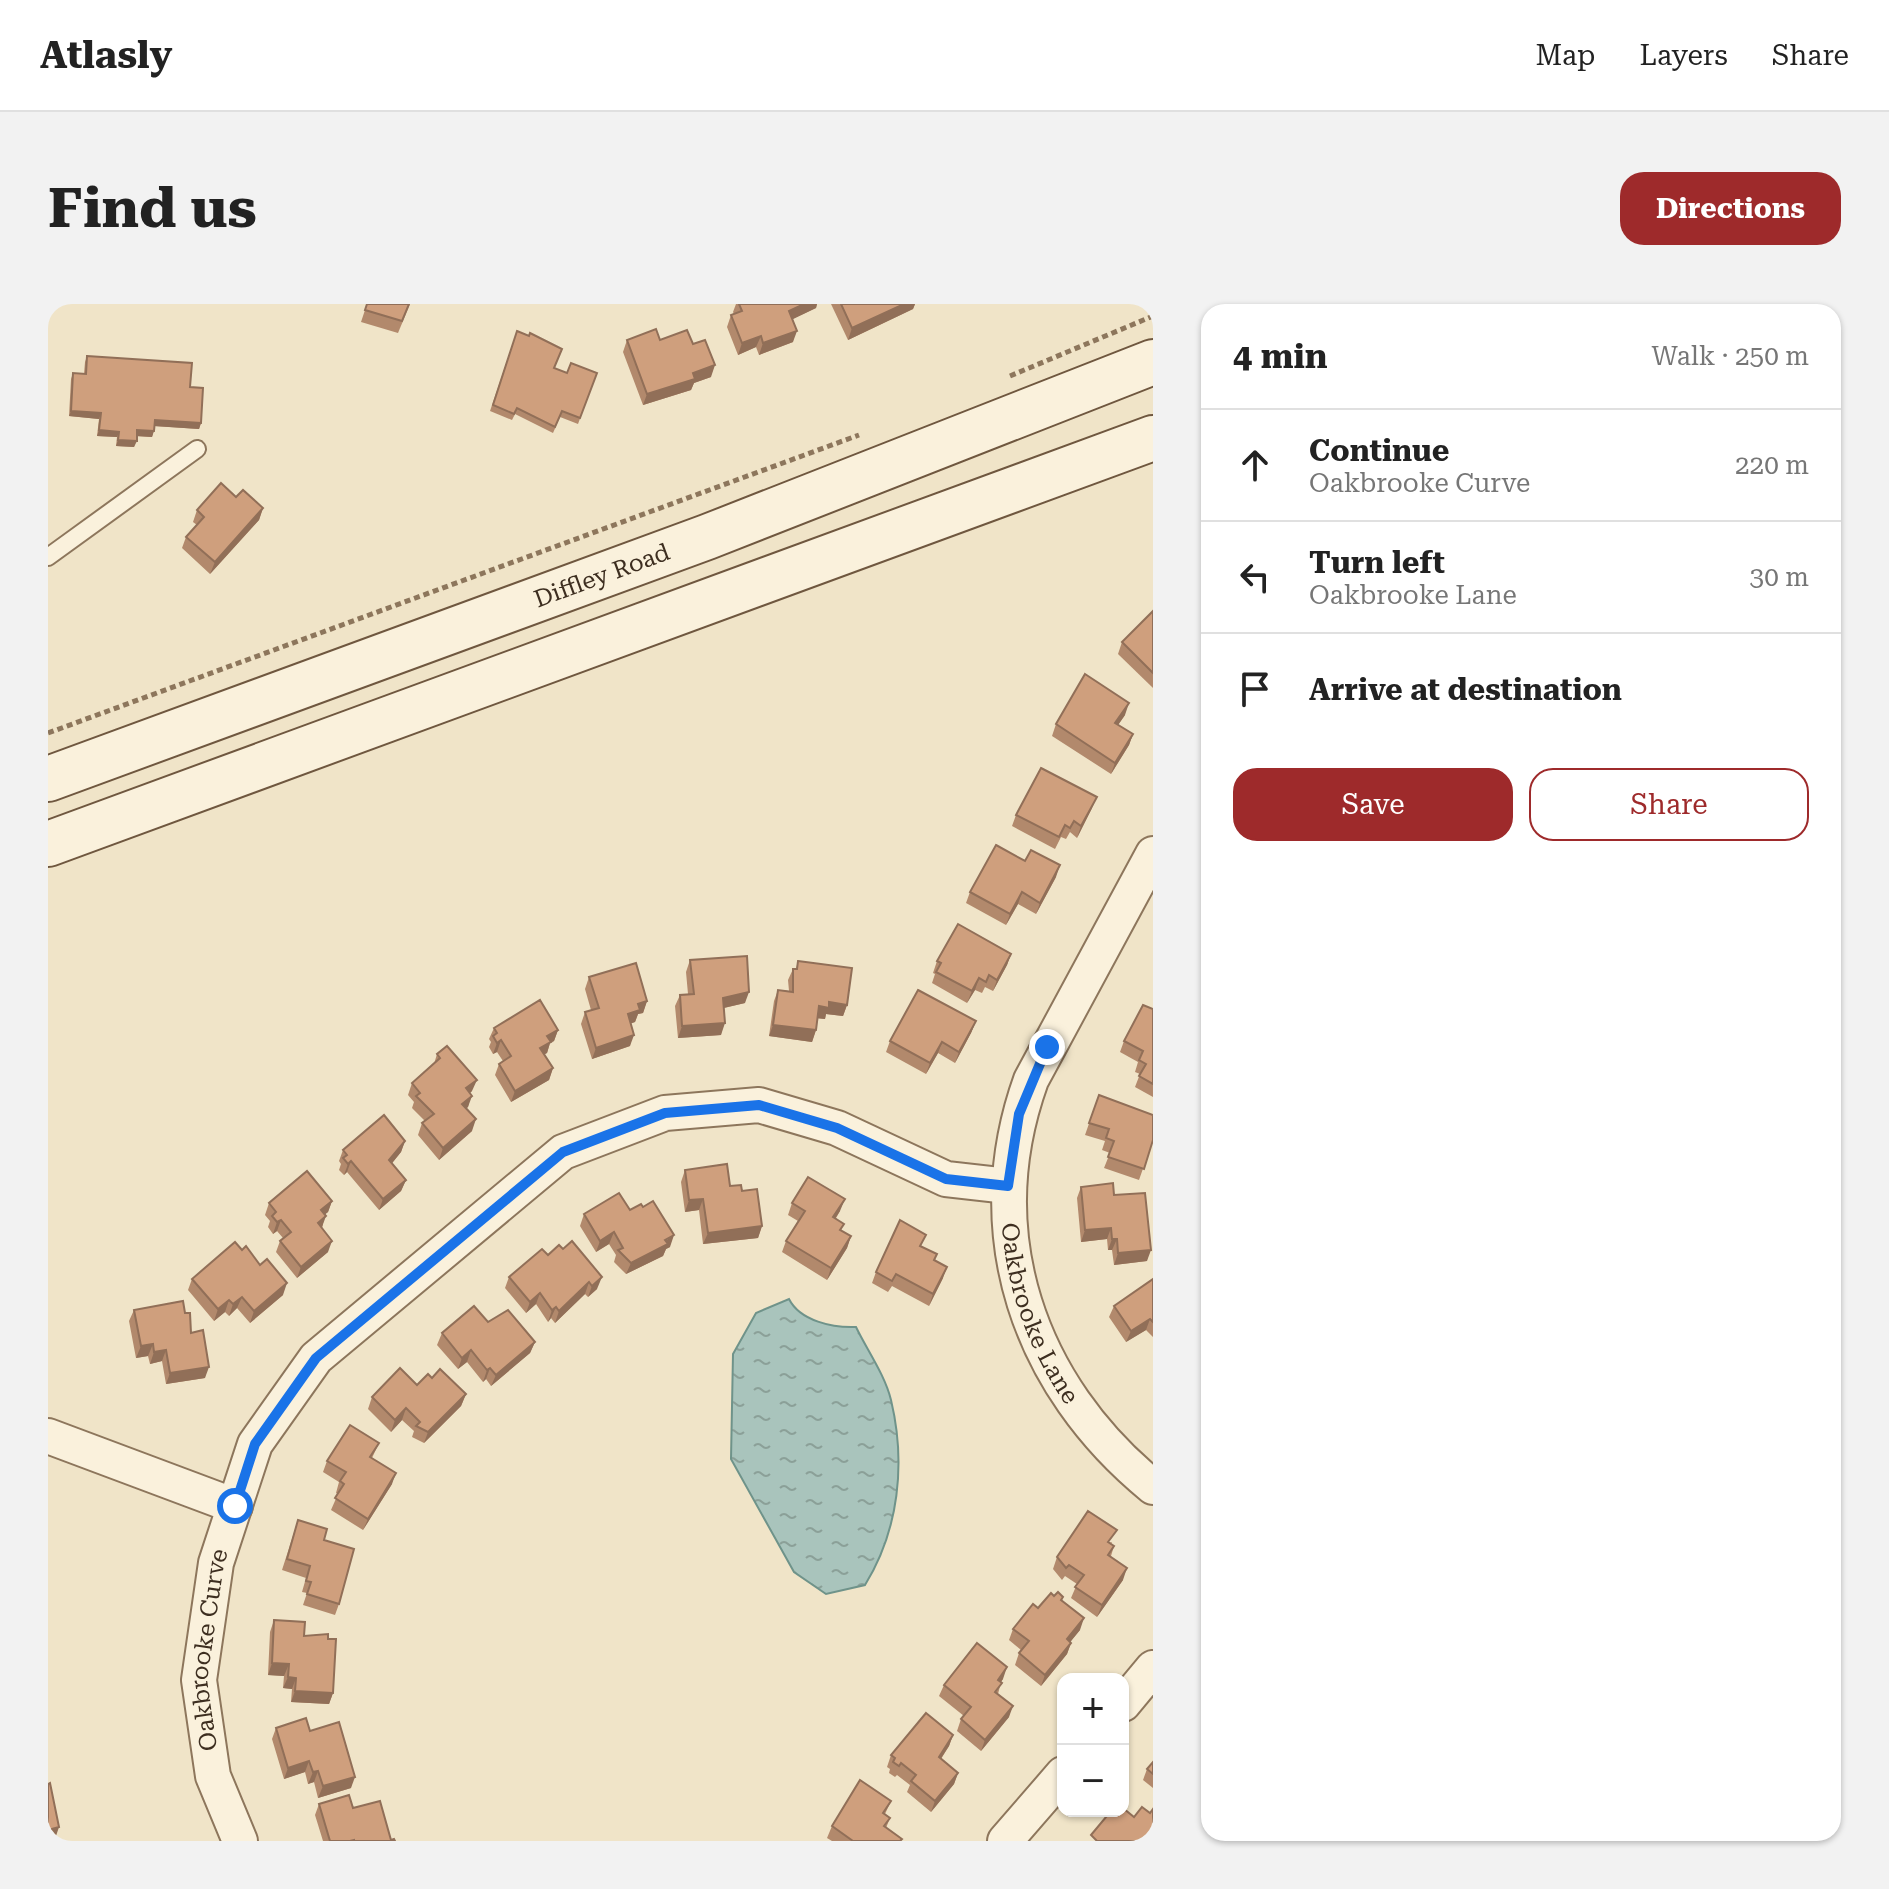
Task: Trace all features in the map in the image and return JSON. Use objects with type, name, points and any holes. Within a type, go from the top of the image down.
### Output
[{"type":"main road","name":"Diffley Road","points":[[48,779],[707,537],[1153,362]]},
{"type":"main road","points":[[48,844],[1153,438]]},
{"type":"street","name":"Oakbrooke Lane","points":[[1153,854],[1031,1080],[1019,1114],[1008,1186],[1013,1262],[1036,1335],[1090,1424],[1122,1460],[1153,1487]]},
{"type":"street","name":"Oakbrooke Curve","points":[[240,1841],[213,1776],[199,1680],[216,1563],[255,1444],[316,1358],[563,1152],[665,1113],[759,1105],[837,1128],[946,1179],[1008,1186]]},
{"type":"street","points":[[48,1436],[235,1506]]},
{"type":"street","points":[[1129,1697],[1153,1668]]},
{"type":"street","points":[[1005,1841],[1057,1781]]},
{"type":"lane","points":[[48,557],[197,449]]},
{"type":"path","points":[[1003,380],[1153,316]]},
{"type":"path","points":[[48,733],[873,430]]},
{"type":"water","points":[[789,1299],[801,1313],[818,1322],[856,1327],[885,1381],[896,1424],[896,1496],[886,1542],[865,1585],[826,1594],[794,1572],[731,1459],[733,1354],[756,1313]]},
{"type":"building","points":[[367,304],[409,304],[402,321],[365,310]]},
{"type":"building","points":[[739,304],[804,304],[789,311],[797,331],[763,343],[761,336],[742,343],[731,315],[742,311]]},
{"type":"building","points":[[841,304],[904,304],[852,328]]},
{"type":"building","points":[[656,329],[660,340],[687,330],[693,344],[705,340],[715,365],[693,373],[695,379],[647,394],[627,340]]},
{"type":"building","points":[[517,331],[529,336],[530,333],[562,349],[554,368],[567,373],[571,363],[597,373],[580,418],[562,411],[555,427],[517,408],[514,414],[493,405]]},
{"type":"building","points":[[87,356],[192,363],[190,387],[203,388],[201,423],[155,420],[154,431],[137,430],[137,441],[118,440],[119,432],[99,430],[101,413],[71,411],[73,373],[86,374]]},
{"type":"building","points":[[221,483],[236,497],[243,490],[263,508],[215,562],[186,537],[204,517],[197,510]]},
{"type":"building","points":[[1153,611],[1153,673],[1122,642]]},
{"type":"building","points":[[1085,674],[1129,703],[1115,723],[1133,734],[1115,763],[1056,724]]},
{"type":"building","points":[[1041,768],[1097,797],[1081,826],[1074,821],[1070,828],[1065,825],[1059,837],[1016,815]]},
{"type":"building","points":[[996,845],[1025,861],[1031,850],[1060,865],[1040,903],[1022,892],[1010,914],[970,892]]},
{"type":"building","points":[[958,924],[1011,954],[997,980],[989,975],[986,982],[979,978],[972,991],[936,972],[941,963],[937,961]]},
{"type":"building","points":[[747,956],[749,992],[723,998],[725,1023],[682,1026],[680,995],[694,994],[690,960]]},
{"type":"building","points":[[798,961],[852,968],[847,1005],[829,1002],[829,1008],[819,1006],[816,1030],[773,1025],[778,990],[793,992],[793,969],[797,969]]},
{"type":"building","points":[[636,963],[647,1001],[638,1004],[640,1010],[628,1014],[634,1035],[596,1048],[585,1012],[599,1008],[589,977]]},
{"type":"building","points":[[918,990],[976,1021],[959,1052],[942,1042],[930,1063],[890,1041]]},
{"type":"building","points":[[540,1000],[558,1030],[547,1036],[551,1042],[540,1048],[553,1068],[515,1091],[499,1064],[511,1056],[501,1040],[497,1043],[493,1036],[497,1033],[494,1028]]},
{"type":"building","points":[[1143,1005],[1153,1009],[1153,1084],[1139,1076],[1146,1064],[1139,1060],[1143,1051],[1124,1041]]},
{"type":"building","points":[[447,1046],[477,1080],[466,1088],[472,1096],[462,1104],[476,1119],[443,1148],[422,1123],[434,1114],[416,1096],[420,1093],[412,1083],[440,1058],[437,1054]]},
{"type":"building","points":[[1099,1095],[1153,1115],[1153,1140],[1144,1169],[1108,1157],[1114,1141],[1106,1138],[1109,1129],[1089,1123]]},
{"type":"building","points":[[384,1115],[405,1141],[389,1160],[406,1180],[383,1199],[351,1161],[348,1164],[343,1158],[347,1155],[343,1150]]},
{"type":"building","points":[[727,1164],[730,1186],[741,1185],[742,1191],[757,1189],[762,1226],[708,1233],[703,1199],[689,1200],[685,1170]]},
{"type":"building","points":[[307,1171],[332,1201],[321,1210],[326,1216],[318,1223],[332,1241],[301,1267],[280,1241],[291,1232],[281,1220],[277,1222],[272,1216],[276,1212],[269,1203]]},
{"type":"building","points":[[808,1177],[845,1199],[833,1217],[844,1224],[840,1230],[851,1236],[831,1268],[786,1241],[805,1211],[792,1203]]},
{"type":"building","points":[[1113,1183],[1114,1195],[1145,1193],[1151,1250],[1118,1253],[1117,1239],[1112,1239],[1111,1228],[1085,1230],[1081,1187]]},
{"type":"building","points":[[619,1193],[630,1210],[653,1201],[674,1235],[665,1240],[668,1244],[631,1263],[618,1250],[623,1248],[614,1232],[600,1241],[584,1214]]},
{"type":"building","points":[[900,1220],[926,1235],[920,1246],[937,1254],[934,1260],[947,1267],[933,1294],[896,1274],[892,1281],[876,1272]]},
{"type":"building","points":[[572,1241],[602,1277],[592,1286],[589,1282],[559,1311],[556,1307],[552,1310],[540,1293],[530,1302],[509,1277],[542,1249],[548,1255],[559,1245],[563,1249]]},
{"type":"building","points":[[235,1242],[242,1250],[246,1246],[260,1265],[267,1259],[287,1283],[254,1311],[242,1297],[233,1304],[229,1300],[218,1309],[192,1279]]},
{"type":"building","points":[[1153,1279],[1153,1322],[1150,1319],[1131,1331],[1114,1306]]},
{"type":"building","points":[[183,1301],[185,1313],[190,1313],[191,1333],[203,1330],[209,1367],[170,1373],[166,1350],[154,1352],[153,1344],[141,1346],[134,1310]]},
{"type":"building","points":[[474,1306],[488,1322],[508,1310],[535,1342],[496,1375],[490,1368],[487,1370],[471,1350],[462,1358],[442,1333]]},
{"type":"building","points":[[400,1368],[417,1385],[428,1374],[432,1378],[440,1369],[466,1394],[428,1432],[416,1426],[420,1422],[406,1408],[395,1420],[372,1397]]},
{"type":"building","points":[[350,1425],[379,1443],[370,1457],[396,1473],[368,1519],[335,1498],[344,1484],[340,1481],[346,1472],[327,1461]]},
{"type":"building","points":[[1088,1511],[1117,1530],[1108,1542],[1114,1546],[1108,1555],[1127,1568],[1102,1605],[1075,1587],[1084,1575],[1069,1565],[1066,1568],[1057,1557]]},
{"type":"building","points":[[298,1520],[327,1529],[324,1540],[354,1549],[339,1604],[307,1594],[311,1582],[306,1581],[310,1566],[287,1559]]},
{"type":"building","points":[[1058,1592],[1063,1597],[1061,1600],[1084,1618],[1067,1639],[1071,1643],[1045,1675],[1019,1653],[1029,1641],[1013,1629],[1033,1604],[1038,1608],[1051,1593],[1054,1596]]},
{"type":"building","points":[[274,1620],[305,1622],[304,1636],[328,1634],[328,1639],[336,1639],[333,1693],[295,1691],[296,1678],[288,1677],[289,1664],[272,1663]]},
{"type":"building","points":[[977,1643],[1007,1667],[998,1680],[1002,1683],[995,1692],[1013,1706],[985,1740],[961,1719],[971,1707],[944,1685]]},
{"type":"building","points":[[926,1713],[953,1735],[939,1757],[958,1773],[935,1801],[911,1781],[916,1775],[901,1763],[899,1766],[893,1762],[895,1758],[891,1755]]},
{"type":"building","points":[[306,1718],[310,1731],[339,1722],[355,1777],[323,1786],[318,1771],[313,1772],[309,1761],[288,1768],[276,1728]]},
{"type":"building","points":[[860,1780],[891,1801],[883,1813],[890,1818],[884,1826],[902,1839],[900,1841],[853,1841],[832,1826]]},
{"type":"building","points":[[48,1784],[59,1827],[48,1830]]},
{"type":"building","points":[[349,1795],[353,1808],[380,1801],[391,1840],[395,1841],[330,1841],[319,1804]]},
{"type":"building","points":[[1142,1807],[1150,1813],[1153,1809],[1153,1841],[1097,1841],[1091,1835],[1106,1817],[1129,1817],[1129,1813],[1134,1817]]},
{"type":"route","points":[[235,1506],[255,1444],[316,1358],[563,1152],[665,1113],[759,1105],[837,1128],[946,1179],[971,1185],[1008,1186],[1019,1114],[1047,1047]]}]
